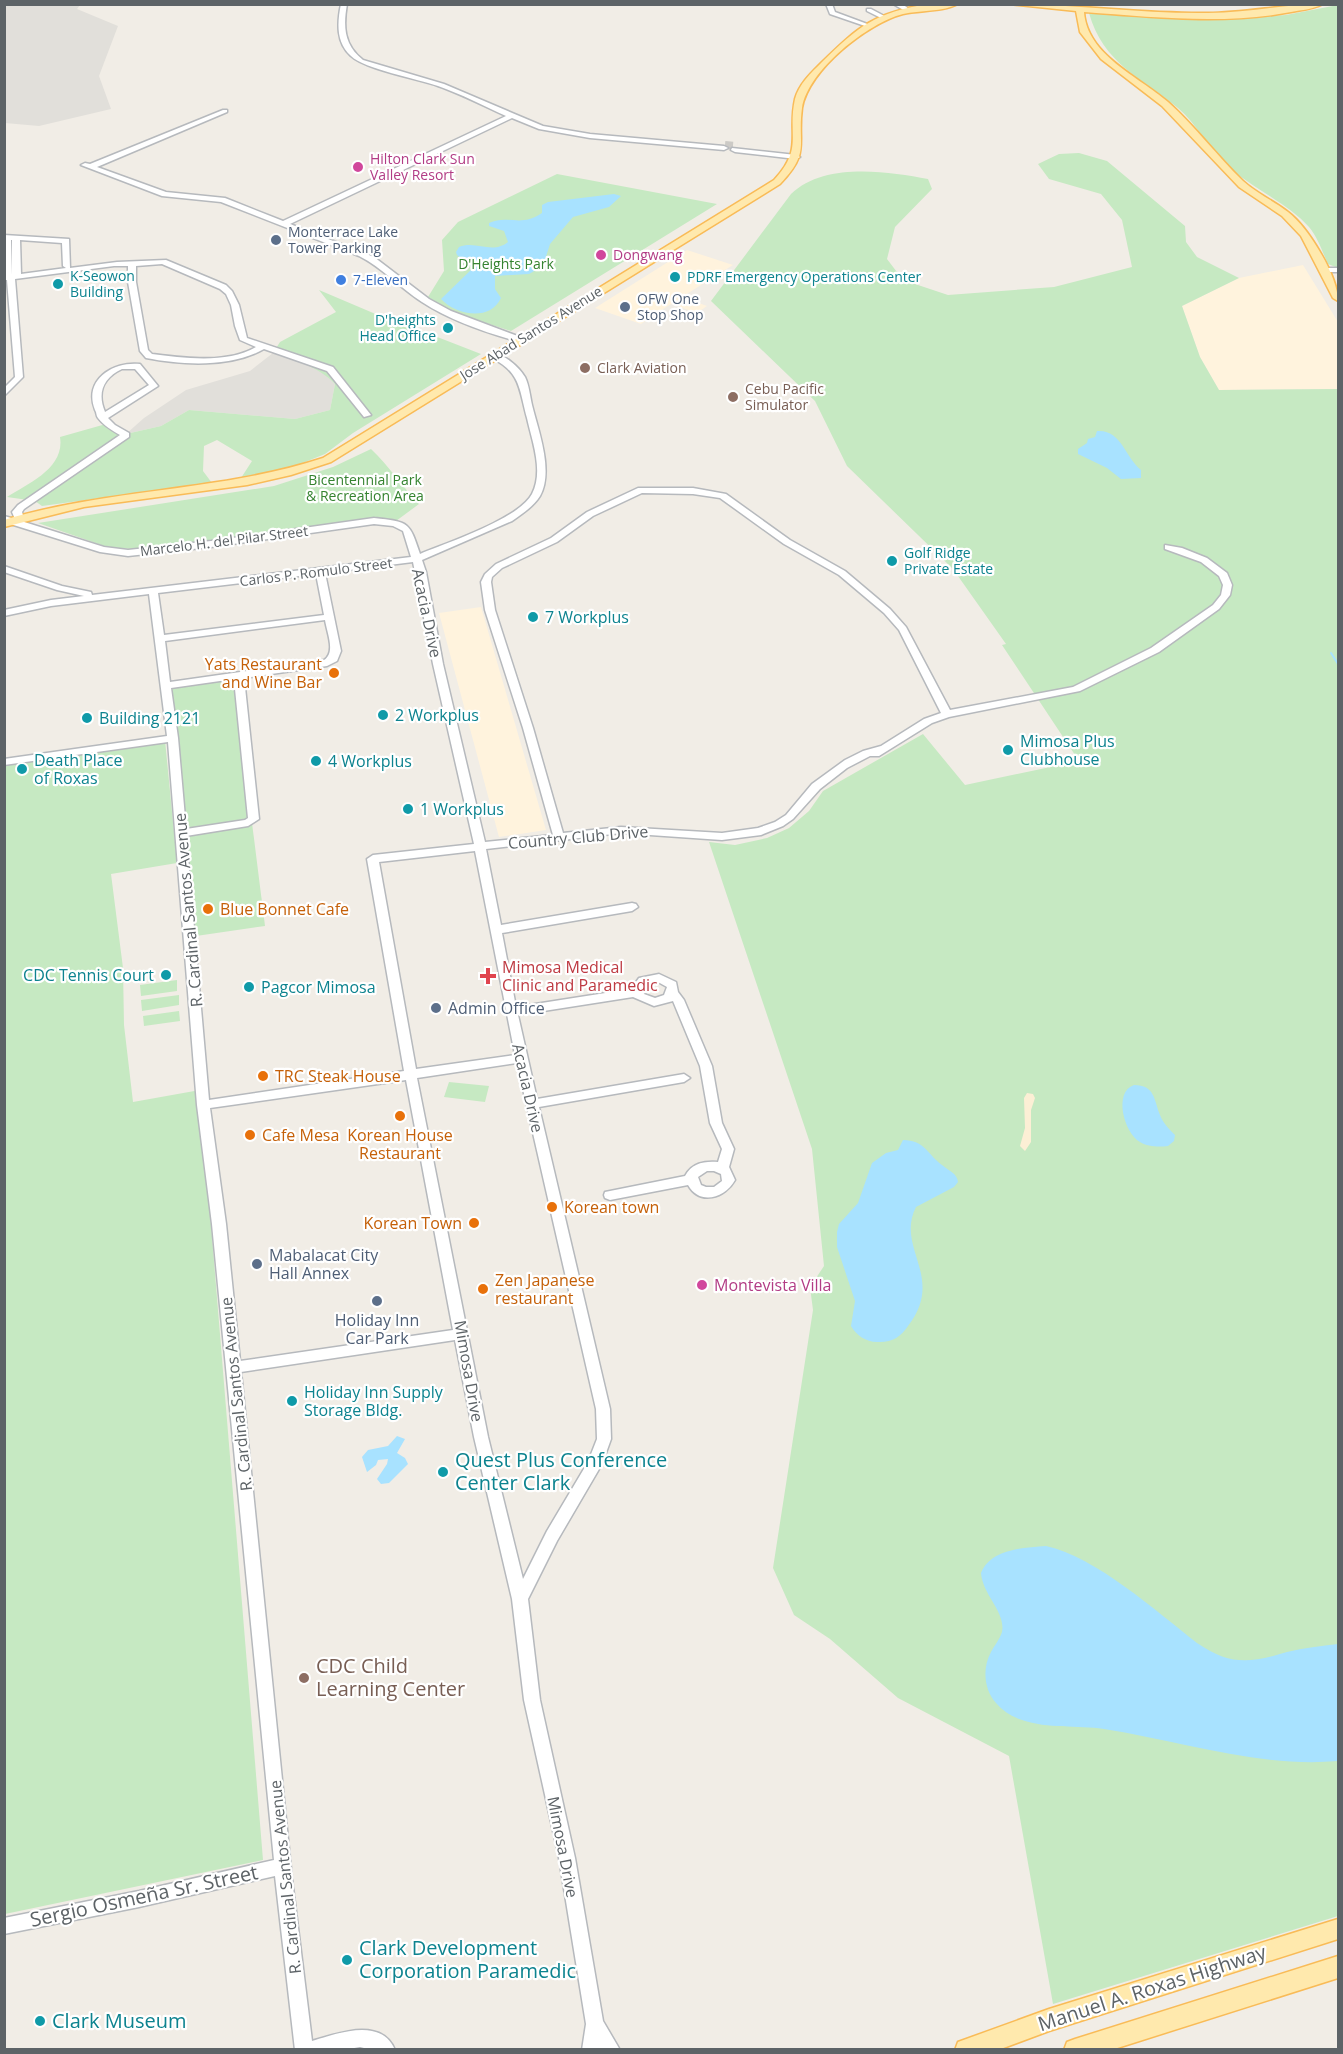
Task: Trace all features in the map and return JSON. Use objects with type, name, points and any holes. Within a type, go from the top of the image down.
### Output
[{"type":"main road","points":[[797,155],[799,105],[802,90],[842,46],[867,25],[885,18],[927,6],[954,4]]},
{"type":"main road","points":[[1013,4],[1081,6],[1215,16],[1267,14],[1319,4]]},
{"type":"main road","points":[[1081,6],[1081,25],[1098,51],[1165,104],[1242,185],[1292,220],[1305,235],[1338,298]]},
{"type":"main road","name":"Jose Abad Santos Avenue","points":[[10,521],[71,507],[269,480],[327,460],[764,190],[784,175],[797,155]]},
{"type":"main road","name":"Manuel A. Roxas Highway","points":[[966,2049],[1060,2016],[1338,1929]]},
{"type":"main road","name":"Manuel A. Roxas Highway","points":[[1075,2049],[1338,1967]]},
{"type":"street","points":[[344,4],[340,31],[346,48],[354,57],[370,64],[442,85],[541,128],[559,132],[725,147]]},
{"type":"street","points":[[829,4],[832,13],[867,25]]},
{"type":"street","points":[[896,4],[909,11]]},
{"type":"street","points":[[869,10],[885,18]]},
{"type":"street","points":[[225,111],[88,166],[165,194],[222,200],[375,260],[439,309],[520,340]]},
{"type":"street","points":[[280,223],[511,116]]},
{"type":"street","points":[[736,148],[797,155]]},
{"type":"street","points":[[4,394],[19,377],[6,237],[66,241],[67,266]]},
{"type":"street","points":[[10,277],[16,239]]},
{"type":"street","points":[[10,277],[114,264],[163,262],[223,287],[231,293],[237,307],[241,336],[244,340],[330,369],[369,416],[385,424]]},
{"type":"street","points":[[132,264],[132,282],[144,351],[149,356],[190,361],[250,354],[262,347]]},
{"type":"street","points":[[1324,270],[1338,270]]},
{"type":"street","name":"Carlos P. Romulo Street","points":[[4,614],[34,606],[104,596],[416,559],[509,519],[522,510],[536,495],[541,473],[540,454],[520,378],[508,363],[495,356]]},
{"type":"street","points":[[4,360],[17,358]]},
{"type":"street","points":[[10,521],[21,507],[126,435],[112,429],[102,418],[96,405],[100,380],[111,370],[136,366],[154,386],[102,418]]},
{"type":"street","points":[[559,837],[528,728],[489,610],[486,582],[488,576],[499,566],[554,540],[590,514],[641,490],[693,491],[723,496],[734,501],[787,542],[842,573],[887,611],[903,629],[947,714]]},
{"type":"street","name":"Marcelo H. del Pilar Street","points":[[10,521],[103,550],[128,553],[384,521],[395,523],[407,530],[416,559]]},
{"type":"street","name":"Country Club Drive","points":[[373,859],[639,829],[712,836],[750,834],[777,825],[793,815],[816,786],[834,773],[867,760],[880,749],[928,722],[947,714],[1076,689],[1155,650],[1216,607],[1223,600],[1227,591],[1222,572],[1195,555],[1168,547]]},
{"type":"street","name":"Acacia Drive","points":[[416,559],[422,572],[438,664],[480,846],[511,1012],[603,1409],[604,1439],[595,1464],[552,1536],[520,1599]]},
{"type":"street","name":"Carlos P. Romulo Street","points":[[4,569],[60,588],[104,596]]},
{"type":"street","points":[[166,686],[327,663],[333,659],[336,651],[320,572]]},
{"type":"street","name":"R. Cardinal Santos Avenue","points":[[153,591],[173,738],[203,1105],[219,1224],[283,1866],[304,2049]]},
{"type":"street","points":[[159,639],[329,617]]},
{"type":"street","points":[[182,833],[248,823],[254,819],[239,677]]},
{"type":"street","points":[[4,762],[173,738]]},
{"type":"street","name":"Mimosa Drive","points":[[373,859],[411,1076],[481,1437],[520,1599],[532,1700],[567,1858],[595,2024],[591,2049]]},
{"type":"street","points":[[495,930],[632,907]]},
{"type":"street","points":[[637,992],[643,981],[659,978],[672,985],[673,993],[706,1066],[716,1123],[728,1149],[722,1168]]},
{"type":"street","points":[[511,1012],[637,992]]},
{"type":"street","points":[[637,992],[643,999],[654,1002],[666,1000],[673,993]]},
{"type":"street","points":[[203,1105],[522,1058]]},
{"type":"street","points":[[532,1104],[684,1078]]},
{"type":"street","points":[[704,1166],[722,1168],[729,1180],[727,1185],[719,1191],[701,1191],[692,1180],[695,1171],[704,1166]]},
{"type":"street","points":[[610,1195],[692,1180]]},
{"type":"street","points":[[233,1368],[462,1334]]},
{"type":"street","name":"Sergio Osmeña Sr. Street","points":[[4,1926],[140,1899],[283,1866]]},
{"type":"street","name":"Mimosa Drive","points":[[595,2024],[611,2049]]},
{"type":"street","points":[[310,2049],[368,2037],[379,2041],[386,2049]]},
{"type":"shaded area","points":[[4,5],[80,5],[77,9],[118,26],[99,76],[111,109],[39,126],[5,123]]},
{"type":"shaded area","points":[[687,250],[733,265],[682,297],[707,306],[697,313],[671,304],[641,324],[595,308]]},
{"type":"shaded area","points":[[1303,265],[1338,322],[1338,389],[1219,390],[1200,357],[1182,306],[1239,278]]},
{"type":"shaded area","points":[[273,353],[312,366],[335,384],[330,410],[295,419],[189,410],[161,426],[126,434],[144,418],[186,390],[250,371]]},
{"type":"shaded area","points":[[481,607],[546,830],[499,837],[439,613]]},
{"type":"green space","points":[[1338,5],[1338,268],[1328,264],[1315,236],[1301,219],[1225,164],[1185,114],[1137,78],[1114,57],[1095,30],[1089,13],[1241,18],[1286,15]]},
{"type":"green space","points":[[1079,153],[1107,161],[1185,226],[1186,242],[1197,257],[1239,278],[1182,306],[1200,357],[1219,390],[1338,389],[1338,1916],[1053,2004],[1009,1756],[898,1698],[830,1639],[794,1615],[773,1568],[813,1310],[810,1287],[824,1266],[812,1149],[709,842],[735,845],[767,838],[789,828],[809,811],[823,791],[923,734],[965,785],[1079,761],[1002,645],[1006,644],[953,569],[847,466],[815,401],[711,301],[791,194],[805,184],[838,173],[894,173],[928,179],[932,189],[895,227],[887,259],[903,280],[948,295],[1054,287],[1132,267],[1122,220],[1101,194],[1049,179],[1038,164],[1059,154]]},
{"type":"green space","name":"D'Heights Park","points":[[557,174],[717,204],[511,331],[452,312],[428,297],[444,271],[442,240],[458,222]]},
{"type":"green space","points":[[319,290],[392,321],[401,318],[416,321],[409,326],[481,354],[353,433],[325,454],[285,470],[241,478],[252,461],[217,440],[204,446],[203,471],[212,483],[42,506],[35,501],[7,497],[35,480],[51,466],[60,448],[60,437],[113,422],[126,434],[161,426],[189,410],[295,419],[330,410],[335,384],[314,368],[273,353],[280,342],[336,312]]},
{"type":"green space","name":"Bicentennial Park & Recreation Area","points":[[371,449],[419,504],[396,521],[374,519],[132,549],[107,547],[38,523],[274,486],[333,467]]},
{"type":"green space","points":[[234,680],[265,926],[196,936],[172,688]]},
{"type":"green space","points":[[165,740],[177,863],[111,874],[123,968],[124,1025],[133,1102],[200,1090],[263,1860],[5,1914],[5,764]]},
{"type":"green space","points":[[177,980],[177,991],[141,996],[140,985]]},
{"type":"green space","points":[[179,995],[179,1005],[142,1011],[141,1000]]},
{"type":"green space","points":[[179,1011],[180,1021],[144,1026],[143,1016]]},
{"type":"green space","points":[[449,1082],[489,1086],[485,1102],[444,1097]]},
{"type":"sand","points":[[1027,1093],[1033,1094],[1035,1098],[1031,1110],[1031,1142],[1025,1151],[1020,1146],[1025,1128],[1024,1098]]},
{"type":"water","points":[[614,194],[621,196],[609,207],[573,217],[550,244],[543,266],[529,274],[495,276],[495,289],[501,298],[489,311],[464,312],[447,305],[441,299],[473,268],[457,255],[459,247],[472,245],[496,247],[508,242],[504,231],[489,226],[489,223],[502,220],[527,220],[542,213],[542,205],[548,202]]},
{"type":"water","points":[[1097,431],[1112,434],[1117,439],[1141,470],[1141,478],[1121,479],[1107,468],[1078,454],[1078,449],[1087,443],[1088,439],[1095,437]]},
{"type":"water","points":[[1134,1085],[1146,1088],[1153,1094],[1163,1121],[1175,1135],[1174,1141],[1168,1146],[1143,1144],[1129,1130],[1122,1104],[1128,1089]]},
{"type":"water","points":[[903,1140],[921,1145],[954,1174],[958,1182],[954,1187],[916,1207],[911,1222],[911,1236],[922,1278],[922,1292],[918,1308],[908,1326],[899,1336],[887,1341],[873,1342],[862,1337],[851,1326],[855,1301],[837,1247],[837,1232],[839,1224],[858,1203],[872,1163],[886,1153],[898,1150]]},
{"type":"water","points":[[397,1436],[405,1439],[397,1453],[405,1458],[408,1464],[389,1483],[381,1484],[377,1479],[388,1459],[378,1460],[376,1465],[367,1472],[362,1457],[368,1450],[388,1446]]},
{"type":"water","points":[[1046,1546],[1085,1561],[1105,1573],[1197,1643],[1220,1656],[1251,1660],[1300,1649],[1338,1644],[1338,1761],[1279,1761],[1250,1757],[1104,1729],[1032,1723],[1005,1711],[992,1698],[987,1685],[986,1665],[1001,1635],[1002,1625],[981,1573],[992,1559],[1000,1554],[1018,1549]]},
{"type":"waterway","points":[[1331,653],[1338,664]]},
{"type":"tunnel","points":[[725,145],[737,146]]},
{"type":"place","name":"Hilton Clark Sun Valley Resort","points":[[358,167]]},
{"type":"place","name":"Monterrace Lake Tower Parking","points":[[276,240]]},
{"type":"place","name":"Dongwang","points":[[601,255]]},
{"type":"place","name":"PDRF Emergency Operations Center","points":[[675,277]]},
{"type":"place","name":"7-Eleven","points":[[341,280]]},
{"type":"place","name":"K-Seowon Building","points":[[58,284]]},
{"type":"place","name":"OFW One Stop Shop","points":[[625,307]]},
{"type":"place","name":"D'heights Head Office","points":[[448,328]]},
{"type":"place","name":"Clark Aviation","points":[[585,368]]},
{"type":"place","name":"Cebu Pacific Simulator","points":[[733,397]]},
{"type":"place","name":"Golf Ridge Private Estate","points":[[892,561]]},
{"type":"place","name":"7 Workplus","points":[[533,617]]},
{"type":"place","name":"Yats Restaurant and Wine Bar","points":[[334,673]]},
{"type":"place","name":"2 Workplus","points":[[383,715]]},
{"type":"place","name":"Building 2121","points":[[87,718]]},
{"type":"place","name":"Mimosa Plus Clubhouse","points":[[1008,750]]},
{"type":"place","name":"4 Workplus","points":[[316,761]]},
{"type":"place","name":"Death Place of Roxas","points":[[22,769]]},
{"type":"place","name":"1 Workplus","points":[[408,809]]},
{"type":"place","name":"Blue Bonnet Cafe","points":[[208,909]]},
{"type":"place","name":"CDC Tennis Court","points":[[166,975]]},
{"type":"place","name":"Mimosa Medical Clinic and Paramedic","points":[[488,976]]},
{"type":"place","name":"Pagcor Mimosa","points":[[249,987]]},
{"type":"place","name":"Admin Office","points":[[436,1008]]},
{"type":"place","name":"TRC Steak House","points":[[263,1076]]},
{"type":"place","name":"Korean House Restaurant","points":[[400,1116]]},
{"type":"place","name":"Cafe Mesa","points":[[250,1135]]},
{"type":"place","name":"Korean town","points":[[552,1207]]},
{"type":"place","name":"Korean Town","points":[[474,1223]]},
{"type":"place","name":"Mabalacat City Hall Annex","points":[[257,1264]]},
{"type":"place","name":"Montevista Villa","points":[[702,1285]]},
{"type":"place","name":"Zen Japanese restaurant","points":[[483,1289]]},
{"type":"place","name":"Holiday Inn Car Park","points":[[377,1301]]},
{"type":"place","name":"Holiday Inn Supply Storage Bldg.","points":[[292,1401]]},
{"type":"place","name":"Quest Plus Conference Center Clark","points":[[443,1472]]},
{"type":"place","name":"CDC Child Learning Center","points":[[304,1678]]},
{"type":"place","name":"Clark Development Corporation Paramedic","points":[[347,1960]]},
{"type":"place","name":"Clark Museum","points":[[40,2021]]}]
